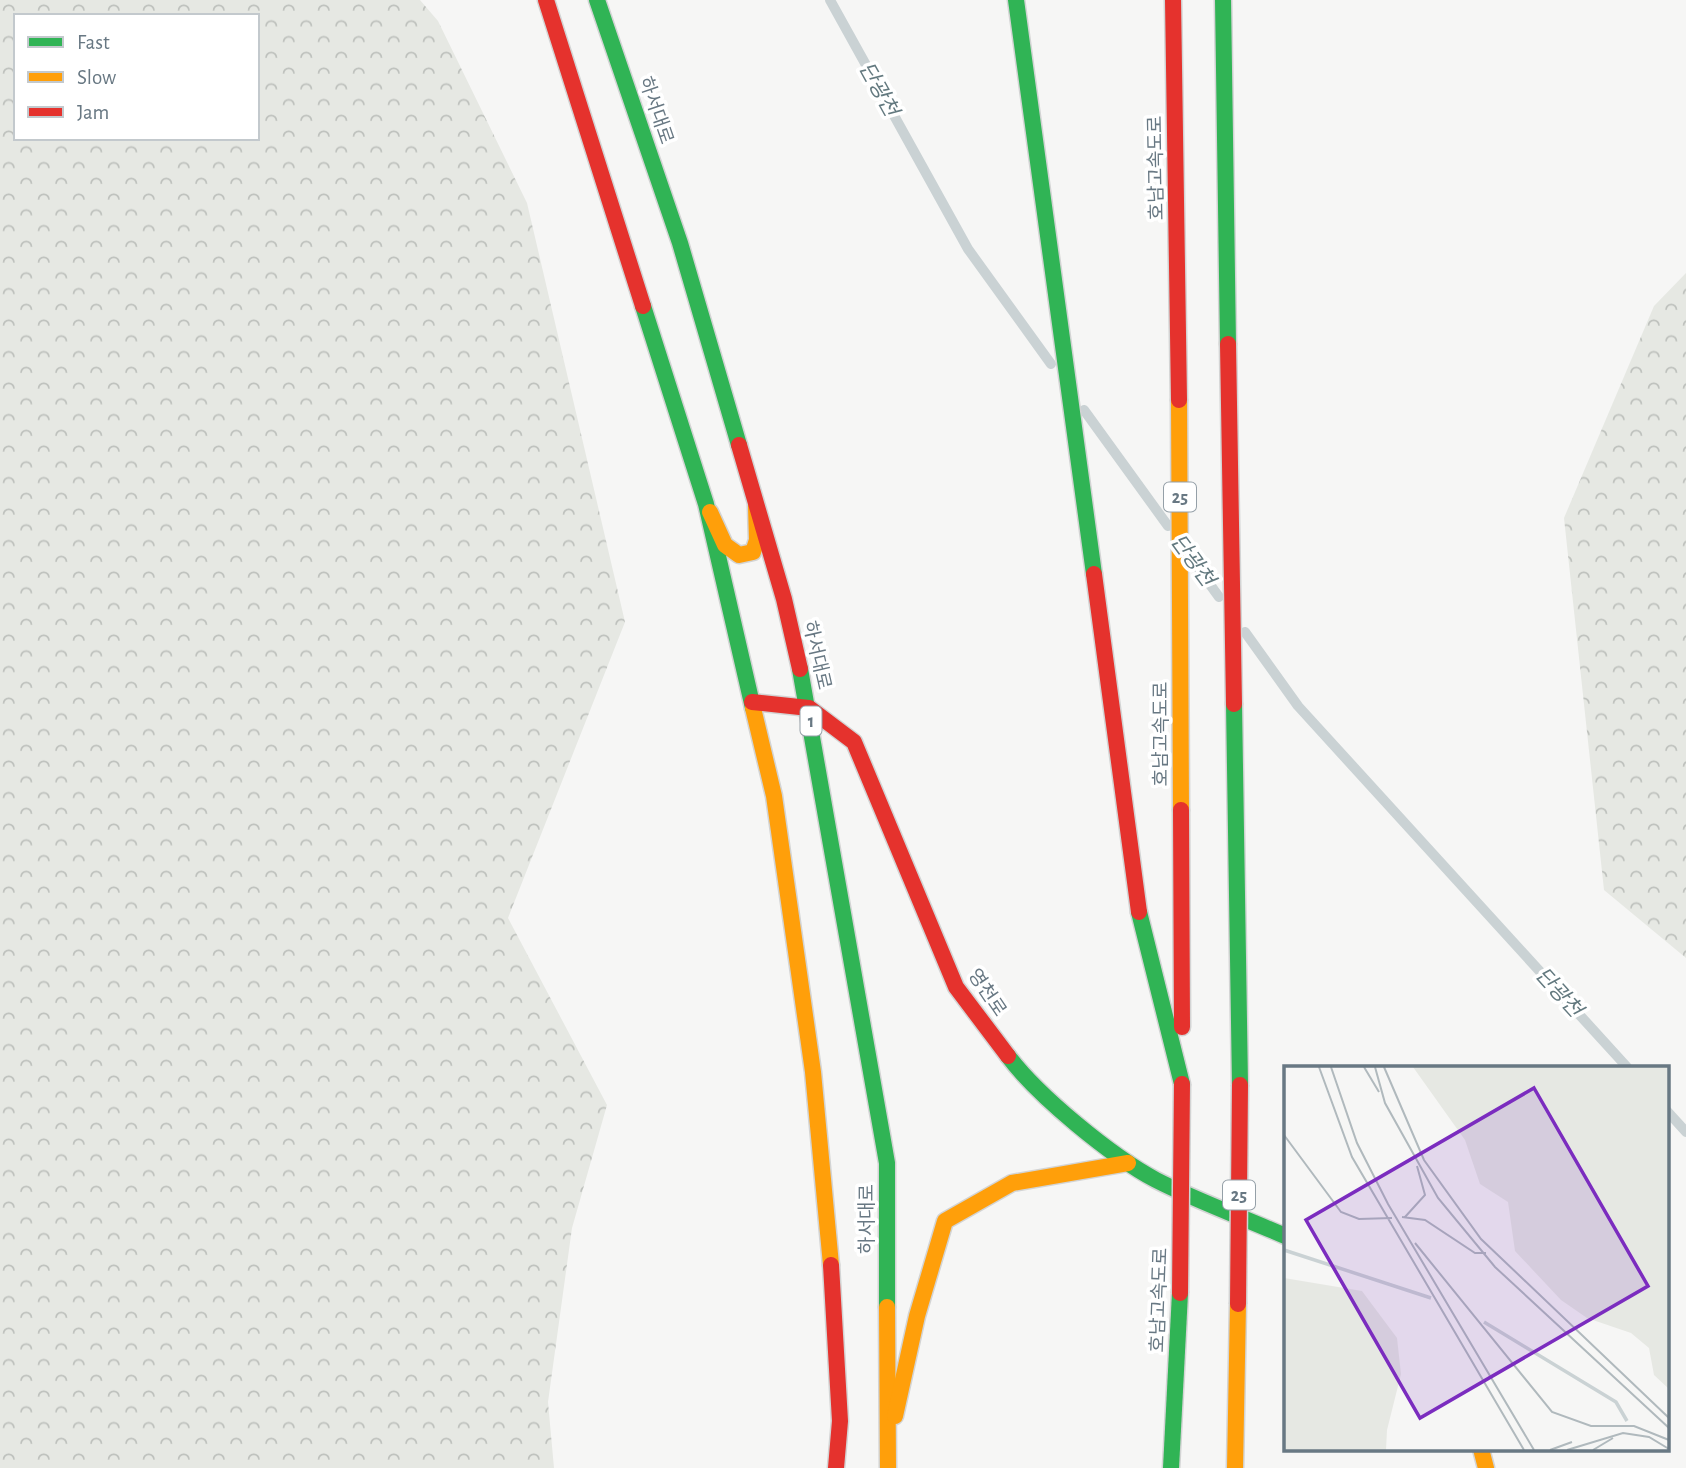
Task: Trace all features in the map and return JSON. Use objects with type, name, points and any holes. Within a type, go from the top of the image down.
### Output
[{"type":"main road","name":"하서대로","points":[[546,0],[706,504],[774,796],[813,1072],[828,1220],[839,1408],[836,1468]]},
{"type":"main road","name":"하서대로","points":[[597,0],[680,243],[783,599],[808,708],[887,1163],[888,1468]]},
{"type":"main road","name":"25","points":[[1016,0],[1140,918],[1182,1084]]},
{"type":"main road","name":"호남고속도로","points":[[1171,1468],[1180,1293],[1182,1084],[1178,249],[1173,0]]},
{"type":"main road","name":"25","points":[[1223,0],[1240,1085],[1235,1468]]},
{"type":"main road","points":[[706,504],[725,545],[739,555],[753,552],[757,540],[756,506]]},
{"type":"main road","points":[[752,702],[808,708]]},
{"type":"main road","name":"영천로","points":[[808,708],[853,742],[956,987],[1027,1081],[1128,1163],[1157,1180],[1284,1236]]},
{"type":"main road","points":[[888,1449],[917,1316],[945,1221],[1012,1183],[1128,1163]]},
{"type":"main road","points":[[1481,1450],[1486,1468]]},
{"type":"green space","points":[[0,0],[420,0],[438,21],[527,203],[625,622],[508,918],[607,1105],[572,1228],[548,1402],[554,1468],[0,1468]]},
{"type":"green space","points":[[1686,273],[1686,958],[1604,890],[1564,518],[1654,306]]},
{"type":"waterway","name":"단광천","points":[[830,0],[968,249],[1051,364]]},
{"type":"waterway","name":"단광천","points":[[1084,410],[1168,526]]},
{"type":"waterway","name":"단광천","points":[[1193,561],[1219,597]]},
{"type":"waterway","name":"단광천","points":[[1245,632],[1298,706],[1626,1066]]},
{"type":"waterway","name":"단광천","points":[[1668,1112],[1686,1132]]},
{"type":"traffic: fast","points":[[597,0],[680,243],[739,445]]},
{"type":"traffic: fast","points":[[1016,0],[1094,574]]},
{"type":"traffic: fast","points":[[1223,0],[1228,344]]},
{"type":"traffic: fast","points":[[643,306],[706,504],[753,708]]},
{"type":"traffic: fast","points":[[800,669],[887,1163],[887,1307]]},
{"type":"traffic: fast","points":[[1234,704],[1240,1085]]},
{"type":"traffic: fast","points":[[1139,912],[1182,1084]]},
{"type":"traffic: fast","points":[[1008,1056],[1037,1089],[1118,1156],[1156,1180],[1187,1195],[1284,1236]]},
{"type":"traffic: fast","points":[[1171,1468],[1180,1293]]},
{"type":"traffic: slow","points":[[1179,400],[1181,810]]},
{"type":"traffic: slow","points":[[710,512],[725,545],[739,555],[753,552],[757,540],[756,506]]},
{"type":"traffic: slow","points":[[753,708],[774,796],[813,1072],[831,1265]]},
{"type":"traffic: slow","points":[[895,1416],[917,1316],[945,1221],[1012,1183],[1128,1163]]},
{"type":"traffic: slow","points":[[1235,1468],[1238,1304]]},
{"type":"traffic: slow","points":[[887,1307],[888,1468]]},
{"type":"traffic: slow","points":[[1481,1450],[1486,1468]]},
{"type":"traffic: jam","points":[[546,0],[643,306]]},
{"type":"traffic: jam","points":[[1173,0],[1179,400]]},
{"type":"traffic: jam","points":[[1228,344],[1234,704]]},
{"type":"traffic: jam","points":[[739,445],[784,599],[800,669]]},
{"type":"traffic: jam","points":[[1094,574],[1139,912]]},
{"type":"traffic: jam","points":[[752,702],[809,708],[854,742],[956,987],[1008,1056]]},
{"type":"traffic: jam","points":[[1181,810],[1182,1027]]},
{"type":"traffic: jam","points":[[1180,1293],[1182,1084]]},
{"type":"traffic: jam","points":[[1238,1304],[1240,1085]]},
{"type":"traffic: jam","points":[[831,1265],[840,1421],[836,1468]]}]
